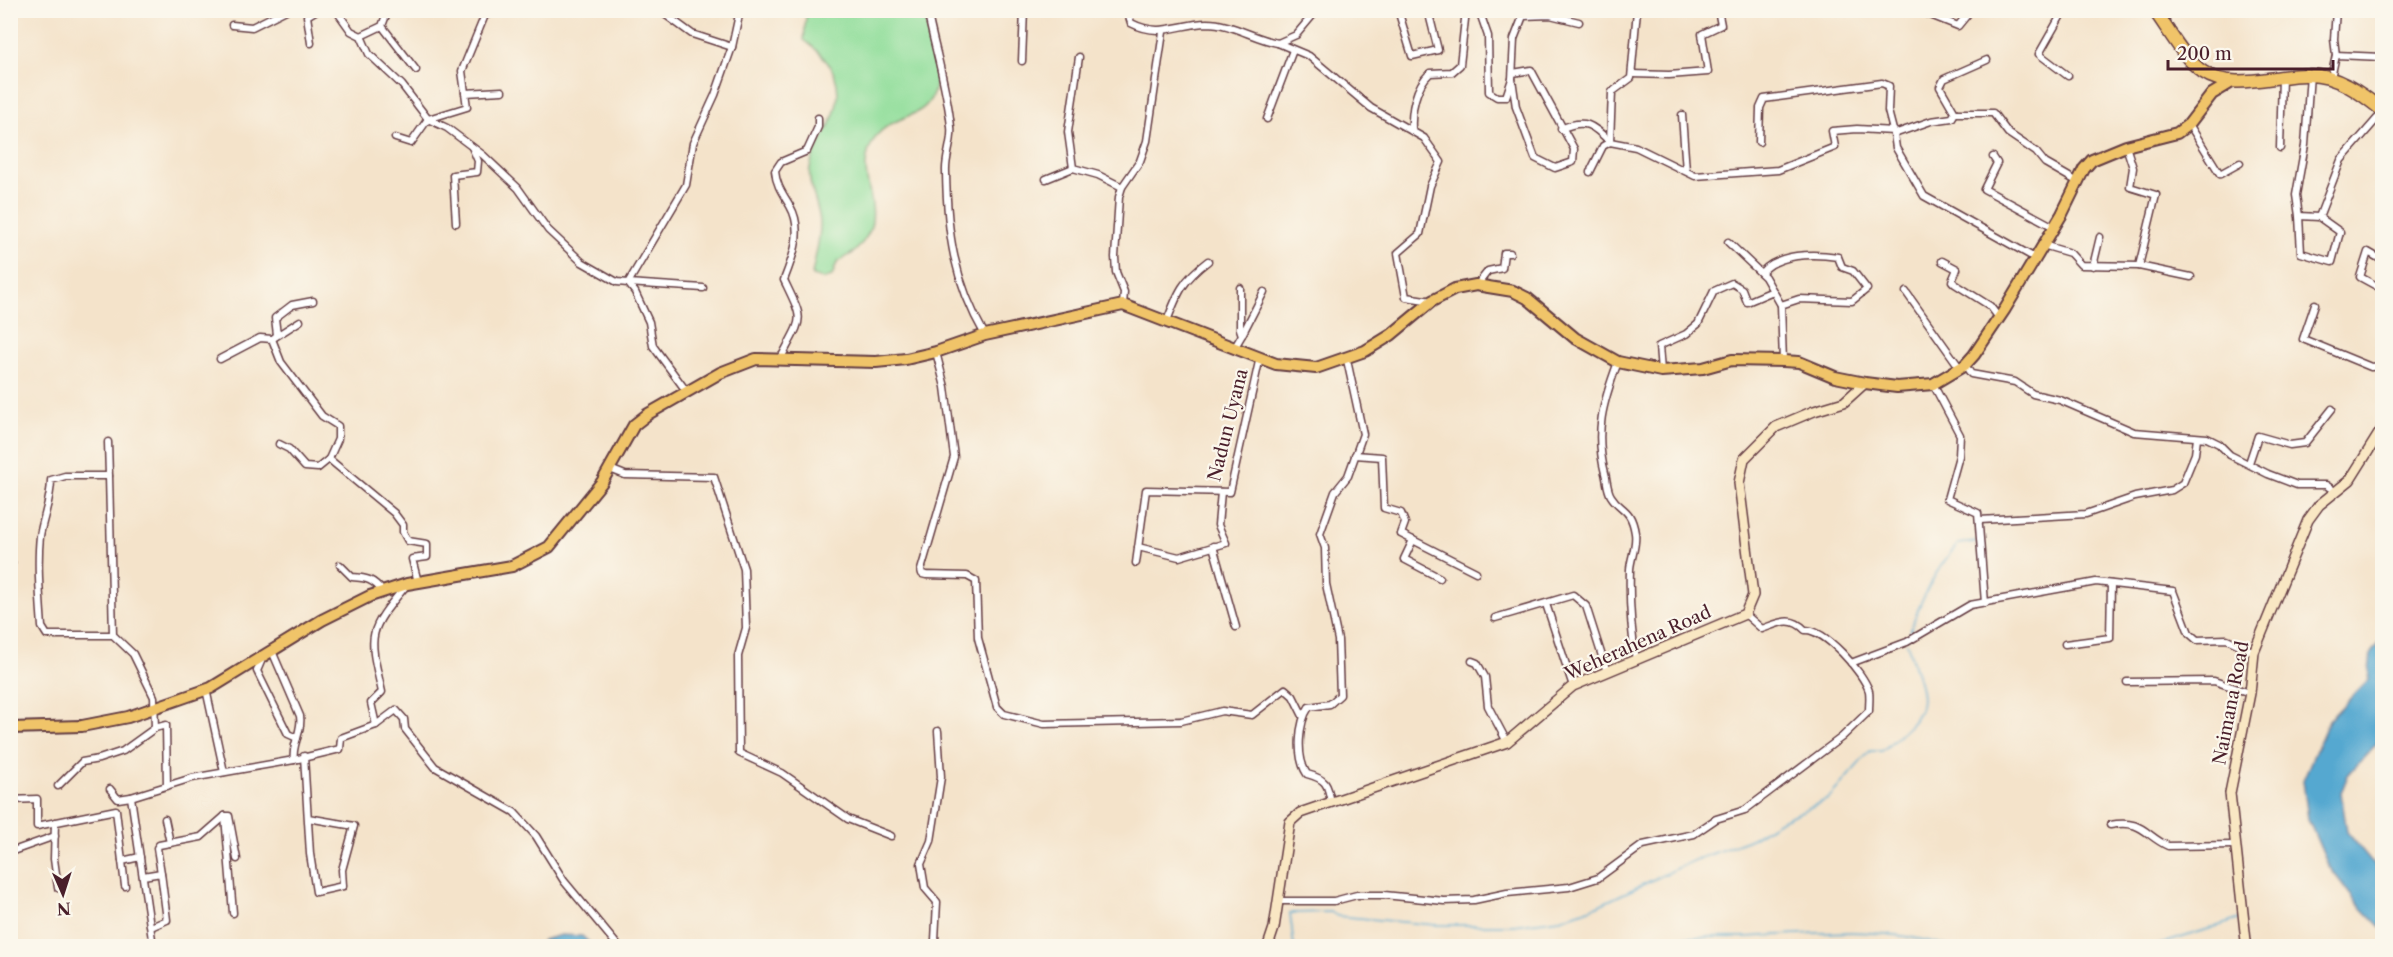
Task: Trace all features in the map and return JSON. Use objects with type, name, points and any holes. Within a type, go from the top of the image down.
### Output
[{"type":"highway","points":[[2154,10],[2190,59],[2203,72],[2232,81],[2310,74],[2331,79],[2360,92],[2382,112]]},
{"type":"main road","points":[[10,728],[82,726],[128,717],[206,689],[322,620],[383,592],[413,583],[512,566],[549,547],[610,469],[634,425],[648,414],[720,373],[756,358],[876,362],[936,352],[985,335],[1123,305],[1276,364],[1296,368],[1316,368],[1347,360],[1391,335],[1432,301],[1455,289],[1476,285],[1496,286],[1527,298],[1575,338],[1617,362],[1661,371],[1703,368],[1732,360],[1799,362],[1835,377],[1865,383],[1897,387],[1933,384],[1963,367],[1999,318],[2092,160],[2126,146],[2177,133],[2189,124],[2212,94],[2232,81]]},
{"type":"main road","points":[[1745,614],[1753,595],[1739,483],[1744,459],[1776,427],[1814,411],[1844,402],[1865,383]]},
{"type":"main road","name":"Naimana Road","points":[[2244,946],[2246,941],[2230,793],[2250,693],[2254,652],[2308,520],[2319,505],[2350,480],[2382,429]]},
{"type":"main road","name":"Weherahena Road","points":[[1268,946],[1278,901],[1290,822],[1300,813],[1507,742],[1573,686],[1745,614]]},
{"type":"street","points":[[232,25],[252,27],[286,10]]},
{"type":"street","points":[[311,44],[307,16],[317,10]]},
{"type":"street","points":[[336,10],[351,31],[361,36],[369,54],[402,85],[428,119],[447,128],[471,146],[518,188],[548,230],[582,262],[617,282],[704,288]]},
{"type":"street","points":[[361,36],[382,26],[388,10]]},
{"type":"street","points":[[395,138],[411,143],[428,119],[467,107],[462,71],[486,13],[541,10]]},
{"type":"street","points":[[628,283],[686,185],[693,143],[716,95],[732,47],[740,12],[719,10]]},
{"type":"street","points":[[927,10],[940,56],[952,130],[946,172],[952,251],[960,286],[985,335]]},
{"type":"street","points":[[1022,61],[1024,10]]},
{"type":"street","points":[[1127,10],[1131,23],[1163,32],[1189,25],[1210,23],[1278,43],[1309,56],[1371,108],[1424,138],[1441,162],[1430,186],[1420,234],[1398,253],[1406,297],[1432,301]]},
{"type":"street","points":[[1278,43],[1296,35],[1317,10]]},
{"type":"street","points":[[1398,10],[1412,56],[1438,50],[1428,10]]},
{"type":"street","points":[[1412,131],[1411,114],[1422,80],[1430,73],[1452,72],[1460,65],[1467,10]]},
{"type":"street","points":[[1479,10],[1488,36],[1489,92],[1497,97],[1506,98],[1513,76]]},
{"type":"street","points":[[1610,142],[1612,92],[1631,78],[1637,10]]},
{"type":"street","points":[[1632,74],[1669,75],[1708,72],[1702,34],[1721,25],[1718,10]]},
{"type":"street","points":[[1927,10],[1928,14],[1958,26],[1967,15]]},
{"type":"street","points":[[2064,10],[2039,54],[2068,76]]},
{"type":"street","points":[[2331,79],[2336,55],[2334,39],[2336,10]]},
{"type":"street","points":[[666,15],[692,34],[732,47]]},
{"type":"street","points":[[1513,76],[1531,70],[1561,129],[1574,149],[1573,162],[1555,168],[1535,158],[1519,116],[1513,76],[1514,39],[1523,16],[1550,15],[1579,22]]},
{"type":"street","points":[[382,26],[416,70]]},
{"type":"street","points":[[1123,305],[1124,292],[1116,272],[1115,257],[1122,187],[1140,161],[1147,141],[1163,32]]},
{"type":"street","points":[[1267,119],[1293,50]]},
{"type":"street","points":[[2336,55],[2382,57]]},
{"type":"street","points":[[1073,168],[1068,132],[1079,57]]},
{"type":"street","points":[[1954,114],[1940,87],[1944,79],[1987,60]]},
{"type":"street","points":[[2299,216],[2319,217],[2340,232],[2332,262],[2301,253],[2296,195],[2305,145],[2310,74]]},
{"type":"street","points":[[2280,148],[2282,76]]},
{"type":"street","points":[[1759,142],[1760,108],[1764,99],[1882,83],[1889,86],[1888,111],[1896,148],[1924,196],[2035,258]]},
{"type":"street","points":[[465,93],[502,90]]},
{"type":"street","points":[[2319,217],[2341,160],[2382,112]]},
{"type":"street","points":[[1561,129],[1575,122],[1595,127],[1610,142],[1636,147],[1695,176],[1778,170],[1835,147],[1832,131],[1857,129],[1894,133],[1931,121],[1952,118],[1954,114],[1993,113],[2008,133],[2036,152],[2045,163],[2078,182]]},
{"type":"street","points":[[1682,115],[1686,171]]},
{"type":"street","points":[[781,358],[799,326],[800,315],[784,280],[798,243],[792,208],[782,193],[775,171],[781,162],[807,151],[818,127],[818,118]]},
{"type":"street","points":[[2189,124],[2220,174],[2240,163]]},
{"type":"street","points":[[1590,172],[1603,146],[1610,142]]},
{"type":"street","points":[[456,223],[453,175],[477,172],[478,161],[471,146]]},
{"type":"street","points":[[2126,146],[2133,168],[2130,187],[2156,195],[2139,266]]},
{"type":"street","points":[[1994,157],[1997,163],[1984,189],[2054,227]]},
{"type":"street","points":[[1046,178],[1073,168],[1098,175],[1122,187]]},
{"type":"street","points":[[2093,266],[2100,237]]},
{"type":"street","points":[[1728,242],[1761,273],[1781,305],[1783,361]]},
{"type":"street","points":[[2042,245],[2070,253],[2081,265],[2139,266],[2191,277]]},
{"type":"street","points":[[2382,260],[2368,252],[2360,277],[2382,289]]},
{"type":"street","points":[[1476,285],[1488,271],[1502,268],[1504,253],[1510,254]]},
{"type":"street","points":[[1761,273],[1777,259],[1827,255],[1838,257],[1842,267],[1853,272],[1867,289],[1852,301],[1799,299],[1781,305]]},
{"type":"street","points":[[1167,321],[1180,288],[1208,261]]},
{"type":"street","points":[[1942,261],[1957,269],[1952,281],[1955,284],[1990,306],[1999,318]]},
{"type":"street","points":[[628,283],[635,292],[649,322],[652,346],[687,392]]},
{"type":"street","points":[[1661,371],[1659,346],[1686,334],[1698,324],[1714,291],[1732,283],[1742,289],[1747,302],[1773,291]]},
{"type":"street","points":[[1240,288],[1242,335]]},
{"type":"street","points":[[1235,347],[1264,292]]},
{"type":"street","points":[[1906,292],[1963,367],[1971,374],[2016,382],[2033,394],[2060,400],[2134,432],[2198,438],[2219,444],[2230,455],[2268,474],[2297,485],[2326,485],[2336,492]]},
{"type":"street","points":[[279,444],[289,449],[306,467],[318,468],[329,459],[338,439],[338,426],[322,416],[281,362],[274,337],[275,318],[292,305],[313,301]]},
{"type":"street","points":[[2315,304],[2303,339],[2371,367],[2382,366]]},
{"type":"street","points":[[220,359],[260,339],[274,337],[300,321]]},
{"type":"street","points":[[936,352],[945,387],[954,457],[921,570],[922,574],[926,575],[967,576],[976,581],[978,639],[997,707],[1004,714],[1044,724],[1181,721],[1222,711],[1252,715],[1285,689],[1293,696],[1303,716],[1300,765],[1307,774],[1322,778],[1328,784],[1331,803]]},
{"type":"street","name":"Nadun Uyana","points":[[1138,547],[1146,490],[1230,492],[1260,357]]},
{"type":"street","points":[[1303,716],[1310,707],[1330,704],[1340,695],[1338,640],[1326,584],[1325,548],[1320,534],[1335,492],[1348,476],[1363,434],[1347,360]]},
{"type":"street","points":[[1617,362],[1601,415],[1599,448],[1611,496],[1624,507],[1632,519],[1636,536],[1630,568],[1632,603],[1629,617],[1636,660]]},
{"type":"street","points":[[1933,384],[1960,435],[1959,456],[1947,499],[1978,513],[1985,603]]},
{"type":"street","points":[[2249,463],[2258,436],[2290,445],[2305,443],[2332,409]]},
{"type":"street","points":[[1980,520],[2086,514],[2135,497],[2172,490],[2182,483],[2195,454],[2198,438]]},
{"type":"street","points":[[108,442],[113,636]]},
{"type":"street","points":[[1355,455],[1382,457],[1384,508],[1401,513],[1405,523],[1401,534],[1476,572]]},
{"type":"street","points":[[329,459],[394,513],[408,541],[427,544],[427,557],[412,559],[413,583],[385,611],[375,628],[371,645],[382,692],[371,703],[376,725]]},
{"type":"street","points":[[610,469],[625,475],[714,477],[744,569],[746,628],[738,656],[739,753],[782,773],[848,819],[891,836]]},
{"type":"street","points":[[109,476],[65,476],[51,480],[51,496],[44,514],[40,542],[42,627],[47,635],[113,636],[133,654],[154,697],[155,728]]},
{"type":"street","points":[[1136,563],[1138,547],[1179,557],[1226,543],[1218,525],[1221,492]]},
{"type":"street","points":[[1413,540],[1404,559],[1440,578]]},
{"type":"street","points":[[1214,546],[1236,627]]},
{"type":"street","points":[[340,565],[352,577],[369,578],[376,582],[383,592]]},
{"type":"street","points":[[1851,663],[1907,642],[1970,605],[2067,586],[2111,584],[2173,591],[2189,633],[2197,639],[2227,639],[2254,652]]},
{"type":"street","points":[[2065,644],[2110,638],[2111,584]]},
{"type":"street","points":[[1495,618],[1573,595],[1586,606],[1607,672]]},
{"type":"street","points":[[1546,604],[1573,686]]},
{"type":"street","points":[[1278,901],[1334,901],[1357,895],[1384,895],[1444,901],[1474,900],[1507,893],[1569,887],[1598,878],[1643,845],[1694,834],[1716,819],[1745,810],[1842,737],[1869,711],[1869,692],[1851,663],[1835,646],[1812,630],[1805,630],[1797,622],[1786,620],[1762,629],[1745,614]]},
{"type":"street","points":[[294,760],[292,751],[302,726],[300,716],[268,654],[257,670],[288,734],[297,738]]},
{"type":"street","points":[[1472,661],[1477,663],[1485,678],[1488,706],[1507,742]]},
{"type":"street","points":[[2127,682],[2214,681],[2250,693]]},
{"type":"street","points":[[206,689],[224,772]]},
{"type":"street","points":[[110,789],[118,799],[131,797],[224,772],[294,760],[340,749],[340,738],[376,725],[396,710],[404,719],[405,729],[435,767],[514,812],[536,836],[564,881],[618,946]]},
{"type":"street","points":[[58,786],[82,762],[123,751],[155,728],[166,725],[167,786]]},
{"type":"street","points":[[938,731],[940,777],[932,841],[921,864],[925,888],[937,902],[935,939],[938,946]]},
{"type":"street","points":[[304,756],[310,854],[316,892],[343,886],[342,870],[354,826],[308,818]]},
{"type":"street","points":[[131,797],[153,946]]},
{"type":"street","points":[[10,800],[37,799],[37,826],[116,810],[125,886]]},
{"type":"street","points":[[150,927],[167,920],[157,848],[159,845],[201,837],[225,816]]},
{"type":"street","points":[[225,816],[229,816],[237,859]]},
{"type":"street","points":[[225,816],[233,913]]},
{"type":"street","points":[[165,819],[170,843]]},
{"type":"street","points":[[55,822],[54,859],[58,888]]},
{"type":"street","points":[[2110,825],[2123,822],[2147,830],[2158,841],[2168,846],[2235,845]]},
{"type":"street","points":[[10,852],[55,836]]},
{"type":"street","points":[[122,861],[140,857]]},
{"type":"street","points":[[143,876],[161,873]]},
{"type":"green space","points":[[803,11],[923,11],[935,65],[934,93],[928,104],[917,112],[889,125],[875,138],[866,162],[873,215],[870,230],[853,253],[837,263],[832,276],[823,279],[812,276],[820,222],[810,181],[810,168],[831,122],[838,97],[835,76],[830,66],[804,40],[806,16]]},
{"type":"water","points":[[2382,638],[2382,728],[2377,743],[2348,775],[2341,793],[2347,832],[2382,874],[2382,929],[2355,901],[2328,865],[2308,819],[2303,780],[2329,720],[2368,680],[2371,653]]},
{"type":"water","points":[[561,935],[582,936],[593,946],[540,946],[543,940]]},
{"type":"waterway","points":[[1908,638],[1922,600],[1942,565],[1958,544],[1977,542]]},
{"type":"waterway","points":[[1294,946],[1290,913],[1331,912],[1337,916],[1436,925],[1513,925],[1560,919],[1595,907],[1695,860],[1749,840],[1778,822],[1828,799],[1870,751],[1882,751],[1911,724],[1922,703],[1919,680],[1907,643]]},
{"type":"waterway","points":[[2155,946],[2240,919]]},
{"type":"waterway","points":[[1633,946],[1659,939],[1687,937],[1845,932],[1895,935],[1948,946]]}]
